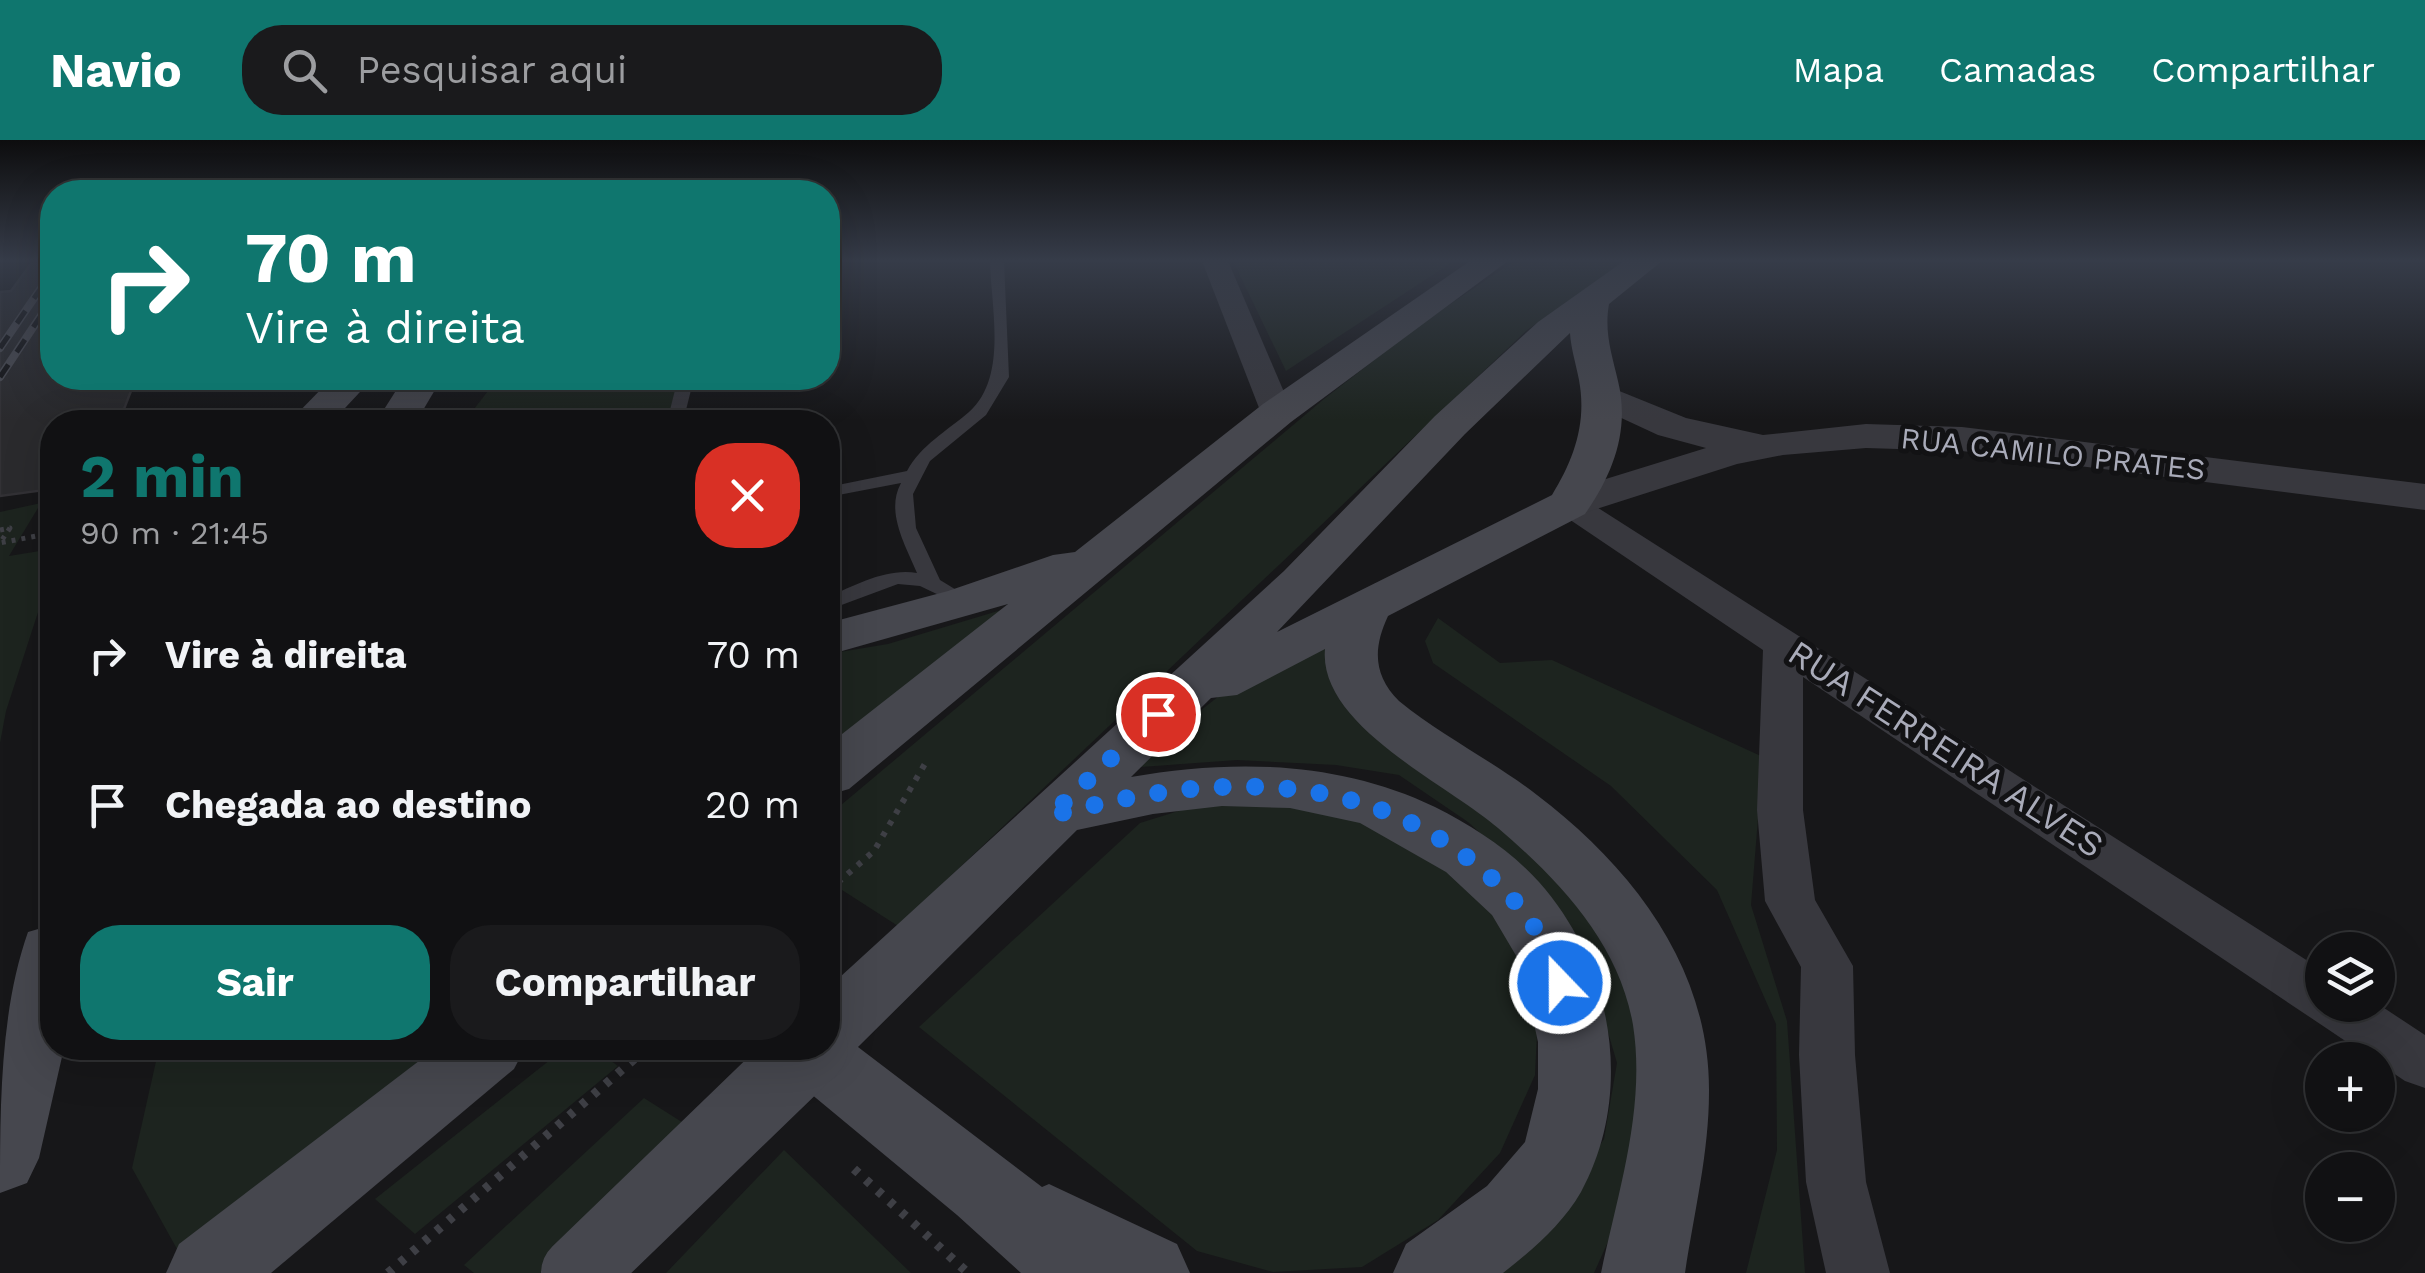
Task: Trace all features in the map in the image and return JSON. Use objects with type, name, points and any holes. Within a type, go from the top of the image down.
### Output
[{"type":"main road","points":[[840,765],[1277,413],[1417,314]]},
{"type":"main road","points":[[840,1019],[1302,581],[1450,424],[1572,314]]},
{"type":"main road","points":[[1158,714],[1569,504],[1596,460],[1602,395],[1585,333],[1589,314]]},
{"type":"main road","points":[[321,410],[342,390]]},
{"type":"main road","points":[[840,634],[948,590],[1110,550]]},
{"type":"main road","points":[[1368,606],[1349,642],[1352,668],[1361,692],[1384,716],[1477,782],[1582,870],[1619,914],[1658,987],[1671,1041],[1674,1099],[1643,1273]]},
{"type":"main road","points":[[1036,830],[1124,796],[1185,788],[1258,787],[1324,792],[1388,810],[1450,842],[1503,887],[1531,918],[1550,951],[1571,1014],[1579,1078],[1571,1118],[1553,1166],[1504,1224],[1435,1273]]},
{"type":"main road","points":[[0,1158],[40,999]]},
{"type":"main road","points":[[208,1273],[474,1060]]},
{"type":"main road","points":[[578,1273],[796,1060]]},
{"type":"main road","points":[[823,1060],[1082,1273]]},
{"type":"main road","points":[[984,1189],[1148,1273]]},
{"type":"street","points":[[1236,314],[1277,413]]},
{"type":"street","points":[[1602,395],[1651,421],[1706,439],[1783,444]]},
{"type":"street","name":"RUA CAMILO PRATES","points":[[1569,504],[1679,467],[1783,444],[1866,436],[1962,439],[2425,497]]},
{"type":"street","name":"RUA FERREIRA ALVES","points":[[1569,504],[2305,986]]},
{"type":"street","points":[[1783,642],[1780,810],[1790,901],[1826,966],[1827,1056],[1836,1182],[1858,1273]]},
{"type":"street","points":[[2361,1022],[2425,1064]]},
{"type":"lane","points":[[948,590],[907,528],[904,494],[923,458],[980,411],[1001,376],[999,314]]},
{"type":"lane","points":[[840,490],[911,476]]},
{"type":"lane","points":[[840,599],[896,577],[948,590]]},
{"type":"path","points":[[0,530],[10,528],[0,543],[40,535]]},
{"type":"path","points":[[840,881],[874,851]]},
{"type":"path","points":[[388,1273],[634,1060]]},
{"type":"shaded area","points":[[1258,314],[1373,314],[1286,371]]},
{"type":"shaded area","points":[[1436,314],[1550,314],[1527,330],[898,926],[840,889],[840,806],[1324,399]]},
{"type":"shaded area","points":[[489,390],[681,390],[676,410],[473,410]]},
{"type":"shaded area","points":[[40,503],[9,556],[40,551],[40,606],[6,711],[0,743],[0,512]]},
{"type":"shaded area","points":[[1025,603],[840,744],[840,652],[888,644]]},
{"type":"shaded area","points":[[1438,618],[1500,663],[1552,660],[1763,757],[1751,905],[1787,1021],[1805,1273],[1746,1273],[1777,1150],[1776,1024],[1717,890],[1611,786],[1433,663],[1425,641]]},
{"type":"shaded area","points":[[1338,630],[1440,771],[1588,909],[1654,1046],[1615,1226],[1594,1273],[1493,1273],[1556,1213],[1604,1139],[1617,1063],[1587,960],[1550,897],[1468,822],[1399,775],[1336,765],[1237,760],[1127,768],[1228,689]]},
{"type":"shaded area","points":[[1275,802],[1356,815],[1429,854],[1477,895],[1513,939],[1529,986],[1537,1032],[1535,1075],[1500,1153],[1438,1220],[1362,1267],[1273,1272],[1197,1251],[919,1027],[1140,823],[1201,804]]},
{"type":"shaded area","points":[[156,1060],[431,1060],[177,1249],[132,1168]]},
{"type":"shaded area","points":[[550,1060],[610,1060],[618,1066],[415,1234],[375,1199]]},
{"type":"shaded area","points":[[644,1098],[696,1131],[551,1273],[474,1273],[464,1265]]},
{"type":"shaded area","points":[[784,1150],[911,1273],[666,1273]]},
{"type":"building","points":[[0,314],[40,314],[40,390],[131,390],[124,410],[40,410],[40,491],[0,496]]},
{"type":"railway","points":[[0,348],[23,314]]},
{"type":"railway","points":[[0,377],[40,317]]},
{"type":"route","points":[[1158,714],[1050,816],[1124,796],[1185,788],[1258,787],[1324,792],[1388,810],[1450,842],[1503,887],[1531,918],[1550,951],[1560,983]]}]
